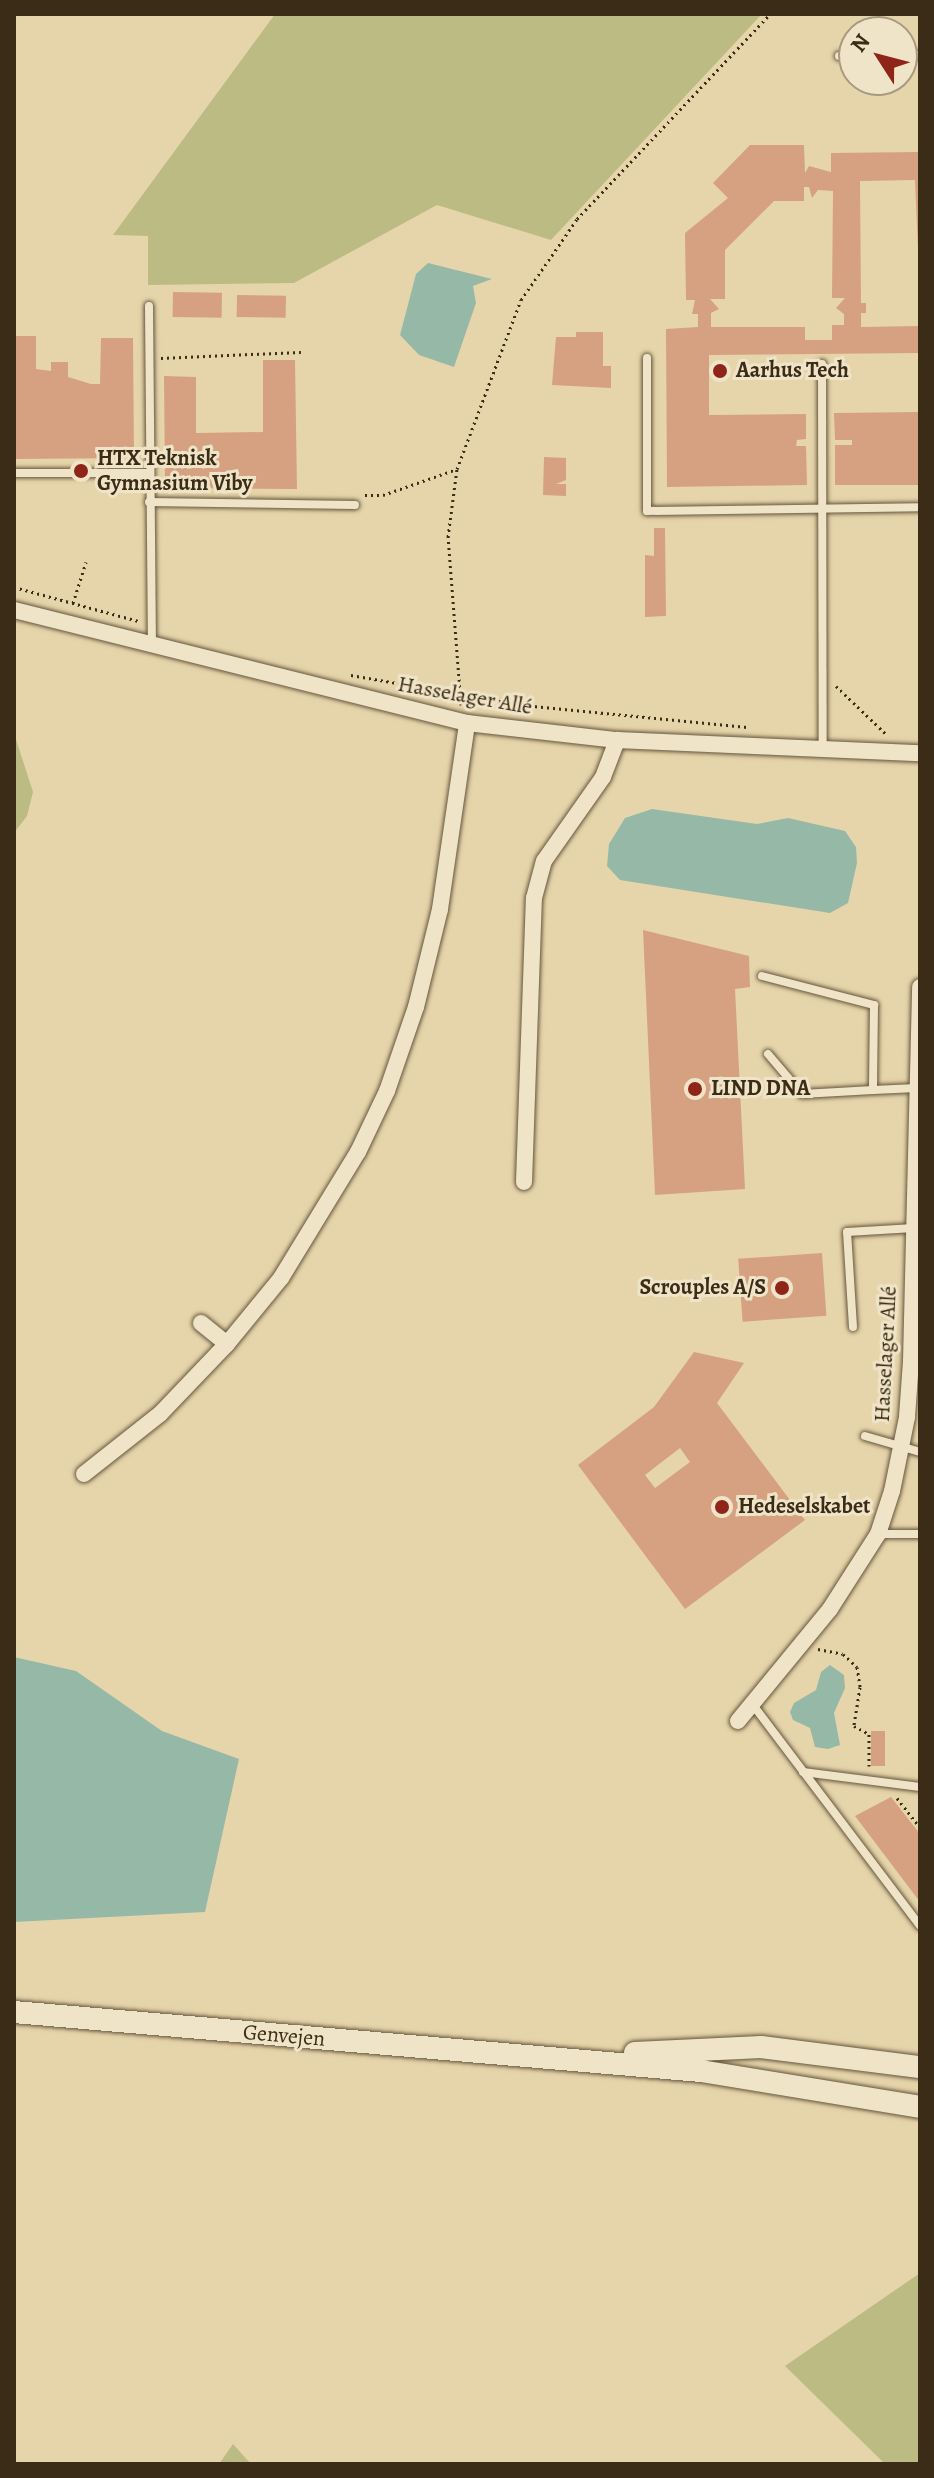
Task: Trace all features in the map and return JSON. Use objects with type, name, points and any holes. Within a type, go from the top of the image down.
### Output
[{"type":"street","name":"Hasselager Allé","points":[[14,610],[462,722],[617,740],[920,753]]},
{"type":"street","points":[[84,1474],[160,1414],[227,1344],[319,1222],[387,1091],[416,1007],[440,909],[462,722]]},
{"type":"street","points":[[524,1182],[534,898],[544,861],[603,777],[617,740]]},
{"type":"street","name":"Hasselager Allé","points":[[738,1721],[804,1642],[878,1534],[901,1448],[916,1362],[914,1228],[920,987]]},
{"type":"street","points":[[201,1323],[227,1344]]},
{"type":"street","name":"Genvejen","points":[[14,2012],[701,2071],[920,2107]]},
{"type":"street","name":"Genvejen","points":[[554,2057],[761,2047],[920,2067]]},
{"type":"street","points":[[701,2071],[819,2078],[920,2093]]},
{"type":"lane","points":[[149,306],[152,646]]},
{"type":"lane","points":[[647,358],[647,511],[920,507]]},
{"type":"lane","points":[[822,364],[823,751]]},
{"type":"lane","points":[[14,473],[149,473]]},
{"type":"lane","points":[[149,502],[355,505]]},
{"type":"lane","points":[[762,976],[874,1005],[873,1090]]},
{"type":"lane","points":[[768,1054],[802,1094],[917,1088]]},
{"type":"lane","points":[[853,1327],[847,1232],[914,1228]]},
{"type":"lane","points":[[865,1436],[920,1452]]},
{"type":"lane","points":[[878,1534],[920,1534]]},
{"type":"lane","points":[[753,1705],[920,1926]]},
{"type":"lane","points":[[803,1772],[920,1787]]},
{"type":"path","points":[[462,722],[463,696],[448,537],[457,469],[530,283],[577,219],[770,14]]},
{"type":"path","points":[[149,359],[301,352]]},
{"type":"path","points":[[355,505],[355,494],[383,495],[457,469]]},
{"type":"path","points":[[73,603],[86,562]]},
{"type":"path","points":[[14,587],[152,625]]},
{"type":"path","points":[[337,672],[463,696],[762,728]]},
{"type":"path","points":[[823,673],[885,733],[897,738]]},
{"type":"path","points":[[870,733],[885,733]]},
{"type":"path","points":[[804,1642],[843,1654],[857,1667],[860,1687],[852,1715],[854,1726],[869,1734],[868,1782]]},
{"type":"path","points":[[893,1792],[920,1827]]},
{"type":"shaded area","points":[[275,14],[762,14],[551,240],[437,205],[294,283],[148,285],[148,236],[113,235]]},
{"type":"shaded area","points":[[428,263],[492,279],[473,286],[476,303],[454,367],[419,355],[400,335],[416,274]]},
{"type":"shaded area","points":[[14,733],[33,792],[27,816],[14,833]]},
{"type":"shaded area","points":[[652,809],[757,824],[788,818],[845,831],[856,847],[857,863],[848,903],[830,913],[620,880],[607,866],[609,844],[625,818]]},
{"type":"shaded area","points":[[14,1657],[76,1671],[162,1731],[239,1759],[205,1912],[14,1922]]},
{"type":"shaded area","points":[[830,1665],[844,1675],[845,1688],[834,1713],[840,1745],[828,1749],[815,1747],[810,1728],[793,1720],[790,1712],[794,1703],[816,1690],[821,1672]]},
{"type":"shaded area","points":[[920,2273],[920,2464],[885,2464],[785,2366]]},
{"type":"shaded area","points":[[233,2444],[251,2464],[219,2464]]},
{"type":"building","points":[[750,145],[804,145],[805,173],[809,166],[831,172],[831,153],[920,152],[920,297],[915,180],[860,181],[861,303],[866,303],[866,313],[861,313],[861,327],[920,326],[920,353],[709,355],[709,415],[806,414],[806,439],[797,440],[796,446],[806,446],[807,485],[667,487],[666,329],[698,327],[698,314],[692,314],[695,300],[686,300],[685,233],[728,198],[713,183]],"holes":[[[804,187],[809,187],[812,198],[818,190],[833,191],[832,298],[845,298],[836,308],[844,314],[844,325],[832,325],[832,340],[805,340],[805,327],[711,327],[711,313],[719,309],[710,299],[725,299],[725,250],[774,201],[804,201]]]},
{"type":"building","points":[[173,292],[222,293],[222,318],[173,317]]},
{"type":"building","points":[[237,295],[286,296],[286,318],[237,317]]},
{"type":"building","points":[[576,332],[603,332],[603,366],[611,366],[611,388],[552,385],[556,337],[576,337]]},
{"type":"building","points":[[14,336],[36,336],[36,369],[51,371],[51,362],[68,362],[68,377],[91,384],[100,384],[101,338],[133,338],[134,458],[14,459]]},
{"type":"building","points":[[263,360],[295,360],[297,489],[165,488],[164,376],[196,377],[196,433],[263,432]]},
{"type":"building","points":[[920,412],[920,485],[835,485],[835,445],[852,445],[852,440],[835,440],[834,413]]},
{"type":"building","points":[[544,457],[566,458],[566,480],[556,484],[566,484],[566,496],[543,495]]},
{"type":"building","points":[[654,528],[665,528],[666,616],[645,617],[645,555],[654,556]]},
{"type":"building","name":"LIND DNA","points":[[643,930],[749,956],[750,987],[735,989],[745,1189],[655,1195]]},
{"type":"building","name":"Scrouples A/S","points":[[822,1253],[826,1316],[743,1322],[738,1259]]},
{"type":"building","points":[[694,1352],[744,1363],[717,1403],[805,1520],[685,1609],[578,1465],[654,1407]],"holes":[[[680,1448],[690,1462],[655,1488],[645,1475]]]},
{"type":"building","points":[[871,1731],[885,1731],[885,1766],[871,1766]]},
{"type":"building","points":[[891,1797],[920,1834],[920,1902],[855,1816]]},
{"type":"place","name":"Aarhus Tech","points":[[720,371]]},
{"type":"place","name":"HTX Teknisk Gymnasium Viby","points":[[81,471]]},
{"type":"place","name":"LIND DNA","points":[[695,1089]]},
{"type":"place","name":"Scrouples A/S","points":[[782,1288]]},
{"type":"place","name":"Hedeselskabet","points":[[722,1507]]}]
